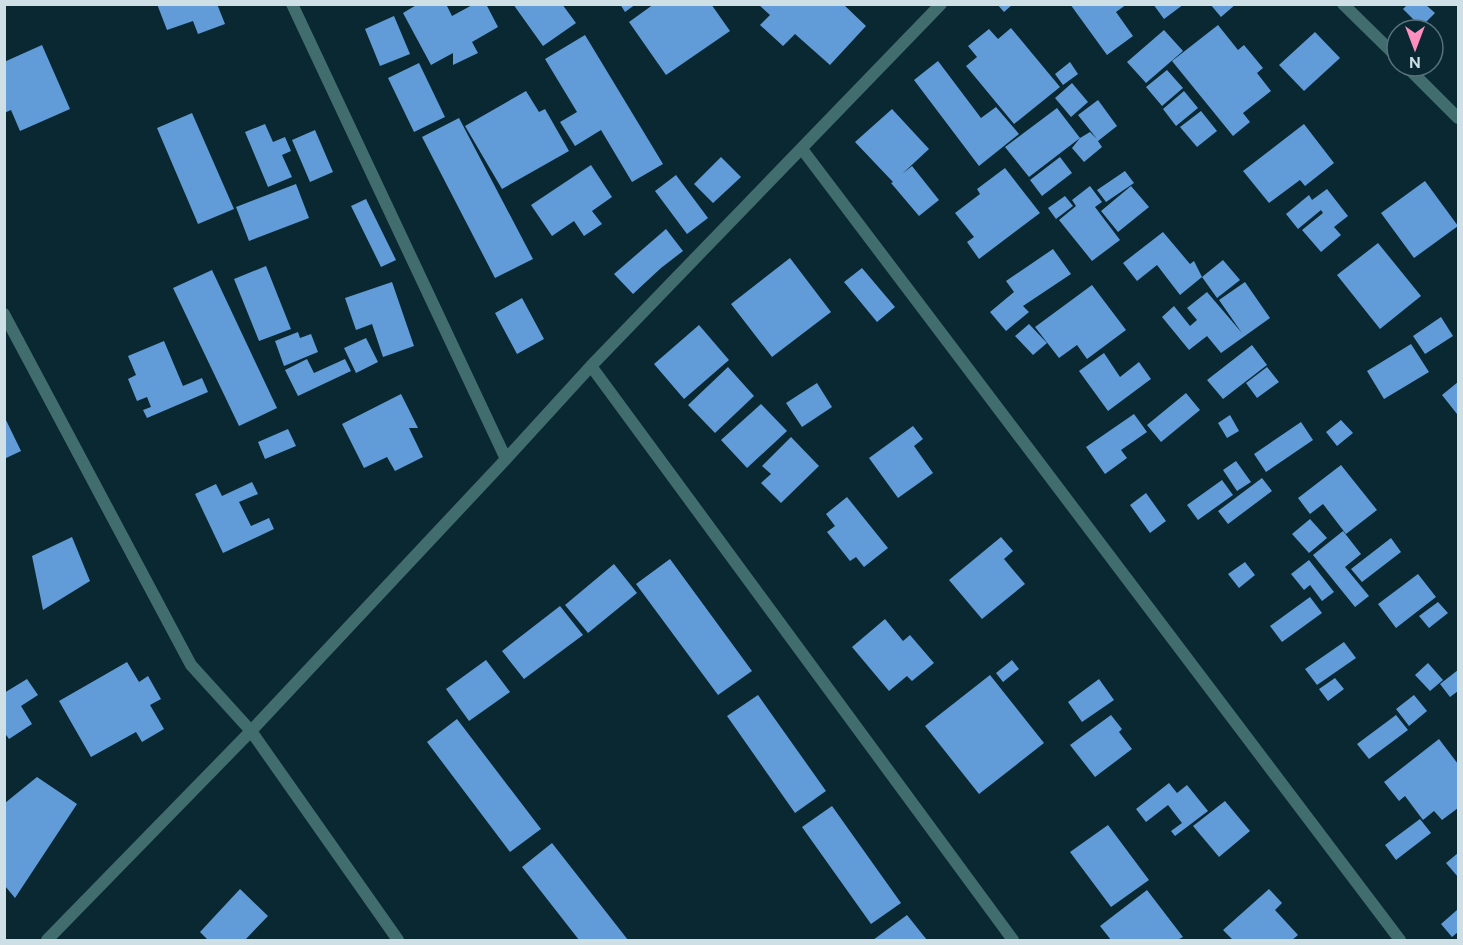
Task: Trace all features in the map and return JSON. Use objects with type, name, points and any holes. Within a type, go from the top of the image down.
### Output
[{"type":"street","points":[[292,4],[506,459]]},
{"type":"street","points":[[47,940],[251,731],[591,366],[941,4]]},
{"type":"street","points":[[1343,4],[1385,45]]},
{"type":"street","points":[[1418,78],[1458,118]]},
{"type":"street","points":[[802,149],[1400,940]]},
{"type":"street","points":[[4,314],[191,665],[251,731],[398,940]]},
{"type":"street","points":[[591,366],[1013,940]]},
{"type":"building","points":[[157,4],[217,4],[225,24],[198,34],[193,21],[167,30]]},
{"type":"building","points":[[418,4],[446,4],[452,16],[474,4],[486,4],[498,27],[472,42],[478,53],[453,65],[453,53],[431,65],[403,13]]},
{"type":"building","points":[[513,4],[562,4],[576,23],[543,46]]},
{"type":"building","points":[[620,4],[636,4],[625,12]]},
{"type":"building","points":[[654,4],[711,4],[730,31],[666,75],[629,22]]},
{"type":"building","points":[[758,4],[843,4],[866,26],[830,65],[795,34],[783,46],[760,25],[770,15]]},
{"type":"building","points":[[997,4],[1013,4],[1004,12]]},
{"type":"building","points":[[1070,4],[1127,4],[1116,12],[1133,36],[1107,55]]},
{"type":"building","points":[[1153,4],[1184,4],[1164,19]]},
{"type":"building","points":[[1210,4],[1236,4],[1221,17]]},
{"type":"building","points":[[1407,5],[1426,5],[1435,13],[1430,18],[1412,18],[1403,9]]},
{"type":"building","points":[[394,16],[410,54],[380,66],[365,29]]},
{"type":"building","points":[[1218,25],[1238,50],[1244,45],[1263,68],[1257,73],[1271,91],[1243,113],[1250,122],[1233,136],[1172,61]]},
{"type":"building","points":[[1011,28],[1060,87],[1014,124],[966,66],[977,57],[968,46],[989,29],[998,39]]},
{"type":"building","points":[[1164,30],[1183,51],[1146,83],[1127,62]]},
{"type":"building","points":[[1315,32],[1340,58],[1304,91],[1279,65]]},
{"type":"building","points":[[585,35],[663,164],[632,182],[601,130],[575,146],[560,122],[577,112],[545,59]]},
{"type":"building","points":[[42,45],[70,109],[20,131],[11,110],[4,113],[4,62]]},
{"type":"building","points":[[938,61],[981,118],[996,107],[1019,134],[979,166],[914,80]]},
{"type":"building","points":[[1070,62],[1078,74],[1063,85],[1055,74]]},
{"type":"building","points":[[419,63],[445,117],[414,132],[388,78]]},
{"type":"building","points":[[1167,70],[1183,88],[1162,106],[1146,87]]},
{"type":"building","points":[[1072,83],[1088,102],[1071,117],[1055,98]]},
{"type":"building","points":[[526,91],[539,112],[545,109],[569,151],[502,189],[465,126]]},
{"type":"building","points":[[1184,91],[1198,108],[1176,126],[1163,109]]},
{"type":"building","points":[[1098,100],[1117,126],[1098,141],[1102,147],[1084,162],[1072,148],[1080,138],[1090,132],[1097,139],[1078,115]]},
{"type":"building","points":[[1057,108],[1080,138],[1029,177],[1005,147]]},
{"type":"building","points":[[892,109],[929,149],[902,174],[912,166],[939,200],[919,216],[891,183],[893,182],[855,142]]},
{"type":"building","points":[[1201,111],[1217,131],[1197,147],[1180,127]]},
{"type":"building","points":[[192,113],[234,209],[198,224],[157,128]]},
{"type":"building","points":[[459,118],[533,259],[495,278],[422,137]]},
{"type":"building","points":[[265,124],[273,142],[285,137],[291,151],[282,155],[292,177],[268,187],[245,132]]},
{"type":"building","points":[[1304,124],[1334,163],[1305,186],[1300,180],[1269,203],[1243,171]]},
{"type":"building","points":[[315,130],[333,172],[310,182],[292,140]]},
{"type":"building","points":[[721,157],[741,177],[713,203],[694,184]]},
{"type":"building","points":[[1060,157],[1072,173],[1042,196],[1030,180]]},
{"type":"building","points":[[591,165],[612,197],[592,211],[602,224],[584,236],[574,221],[552,236],[531,205]]},
{"type":"building","points":[[1005,168],[1040,213],[979,259],[967,242],[974,237],[955,213],[980,194],[977,189]]},
{"type":"building","points":[[1125,171],[1134,183],[1106,202],[1097,190]]},
{"type":"building","points":[[676,175],[708,218],[687,234],[655,191]]},
{"type":"building","points":[[1425,181],[1458,226],[1414,258],[1381,213]]},
{"type":"building","points":[[296,184],[309,218],[249,241],[236,207]]},
{"type":"building","points":[[1090,186],[1102,202],[1095,207],[1120,240],[1092,261],[1059,220],[1076,206],[1072,200]]},
{"type":"building","points":[[1131,186],[1149,207],[1118,232],[1101,211]]},
{"type":"building","points":[[1327,189],[1348,216],[1334,227],[1341,235],[1321,252],[1302,230],[1323,213],[1321,210],[1298,229],[1286,214],[1309,195],[1312,200]]},
{"type":"building","points":[[1065,196],[1073,206],[1056,219],[1048,208]]},
{"type":"building","points":[[366,199],[396,260],[381,267],[351,206]]},
{"type":"building","points":[[666,229],[683,251],[633,294],[614,274]]},
{"type":"building","points":[[1163,232],[1190,264],[1194,261],[1202,277],[1180,295],[1157,265],[1137,281],[1123,263]]},
{"type":"building","points":[[1378,243],[1421,296],[1380,329],[1337,275]]},
{"type":"building","points":[[1053,249],[1071,274],[1023,306],[1029,312],[1006,331],[990,312],[1014,292],[1006,281]]},
{"type":"building","points":[[790,258],[831,312],[772,357],[731,304]]},
{"type":"building","points":[[1223,260],[1240,280],[1217,298],[1202,277]]},
{"type":"building","points":[[266,266],[291,329],[259,341],[234,279]]},
{"type":"building","points":[[862,268],[895,307],[877,322],[844,282]]},
{"type":"building","points":[[212,270],[277,408],[239,426],[173,288]]},
{"type":"building","points":[[392,282],[414,346],[383,357],[372,324],[356,330],[345,298]]},
{"type":"building","points":[[1245,282],[1270,318],[1221,353],[1207,336],[1189,350],[1162,317],[1174,306],[1190,326],[1197,320],[1187,308],[1207,292],[1242,333],[1219,300]]},
{"type":"building","points":[[1092,285],[1126,330],[1087,359],[1077,345],[1059,358],[1035,327]]},
{"type":"building","points":[[522,298],[544,339],[517,354],[495,313]]},
{"type":"building","points":[[1441,317],[1453,336],[1425,354],[1413,336]]},
{"type":"building","points":[[1029,324],[1047,343],[1033,355],[1015,336]]},
{"type":"building","points":[[699,325],[729,360],[684,399],[654,364]]},
{"type":"building","points":[[298,332],[300,338],[311,334],[318,352],[284,366],[275,341]]},
{"type":"building","points":[[366,338],[378,362],[356,373],[344,348]]},
{"type":"building","points":[[164,341],[183,386],[202,378],[208,392],[147,418],[143,410],[151,407],[147,397],[137,401],[128,379],[136,375],[128,356]]},
{"type":"building","points":[[1411,344],[1429,372],[1384,399],[1367,371]]},
{"type":"building","points":[[1252,345],[1267,365],[1223,399],[1207,380]]},
{"type":"building","points":[[1104,353],[1120,377],[1139,362],[1151,379],[1108,411],[1079,371]]},
{"type":"building","points":[[307,359],[314,373],[345,359],[351,371],[298,396],[285,370]]},
{"type":"building","points":[[728,367],[754,396],[715,433],[688,405]]},
{"type":"building","points":[[1267,367],[1279,382],[1257,398],[1246,383]]},
{"type":"building","points":[[1458,382],[1458,412],[1457,414],[1442,395]]},
{"type":"building","points":[[817,383],[832,407],[802,427],[786,403]]},
{"type":"building","points":[[1186,393],[1200,410],[1161,442],[1147,425]]},
{"type":"building","points":[[401,394],[418,428],[409,428],[423,457],[395,471],[387,457],[364,468],[342,424]]},
{"type":"building","points":[[761,404],[787,431],[747,468],[721,440]]},
{"type":"building","points":[[1134,414],[1147,432],[1121,450],[1127,458],[1105,474],[1086,447]]},
{"type":"building","points":[[1230,415],[1239,431],[1227,438],[1218,423]]},
{"type":"building","points":[[4,416],[21,451],[4,459]]},
{"type":"building","points":[[1341,420],[1353,433],[1337,446],[1326,432]]},
{"type":"building","points":[[1301,422],[1313,440],[1266,472],[1254,454]]},
{"type":"building","points":[[913,426],[923,439],[914,446],[933,473],[898,498],[869,458]]},
{"type":"building","points":[[288,429],[296,446],[265,459],[258,442]]},
{"type":"building","points":[[791,437],[819,466],[781,503],[761,483],[771,474],[762,466]]},
{"type":"building","points":[[1236,461],[1251,482],[1237,491],[1223,470]]},
{"type":"building","points":[[1341,465],[1377,510],[1346,534],[1323,504],[1310,514],[1298,498]]},
{"type":"building","points":[[1262,478],[1272,491],[1228,524],[1218,511]]},
{"type":"building","points":[[1222,480],[1233,495],[1198,520],[1187,505]]},
{"type":"building","points":[[252,482],[258,494],[239,502],[251,526],[269,518],[274,529],[223,553],[195,494],[216,484],[222,496]]},
{"type":"building","points":[[1146,493],[1166,521],[1150,533],[1130,505]]},
{"type":"building","points":[[847,497],[888,548],[864,567],[856,557],[850,561],[827,532],[835,526],[826,514]]},
{"type":"building","points":[[1310,519],[1327,538],[1309,553],[1292,534]]},
{"type":"building","points":[[1343,531],[1361,554],[1345,567],[1369,596],[1355,607],[1313,555]]},
{"type":"building","points":[[72,537],[90,581],[43,610],[32,556]]},
{"type":"building","points":[[1001,537],[1013,551],[1004,559],[1025,584],[982,619],[949,580]]},
{"type":"building","points":[[1391,538],[1401,552],[1362,582],[1351,569]]},
{"type":"building","points":[[670,559],[752,671],[718,695],[636,584]]},
{"type":"building","points":[[1309,560],[1334,592],[1322,601],[1310,585],[1304,590],[1291,574]]},
{"type":"building","points":[[1245,562],[1255,575],[1239,588],[1228,574]]},
{"type":"building","points":[[614,564],[637,593],[588,633],[565,605]]},
{"type":"building","points":[[1418,574],[1436,597],[1396,628],[1378,604]]},
{"type":"building","points":[[1310,597],[1322,613],[1282,642],[1270,626]]},
{"type":"building","points":[[1438,602],[1448,613],[1429,628],[1419,616]]},
{"type":"building","points":[[560,606],[583,635],[524,679],[502,651]]},
{"type":"building","points":[[885,619],[903,641],[910,635],[934,663],[912,681],[907,676],[889,691],[852,647]]},
{"type":"building","points":[[1344,642],[1356,658],[1317,685],[1305,669]]},
{"type":"building","points":[[486,660],[510,692],[469,721],[446,689]]},
{"type":"building","points":[[1012,660],[1019,669],[1003,682],[996,673]]},
{"type":"building","points":[[127,662],[139,682],[148,676],[161,699],[150,705],[164,729],[142,742],[136,732],[91,757],[59,701]]},
{"type":"building","points":[[1428,663],[1443,680],[1430,691],[1415,675]]},
{"type":"building","points":[[1458,670],[1458,691],[1450,697],[1440,684]]},
{"type":"building","points":[[990,675],[1044,743],[979,794],[925,726]]},
{"type":"building","points":[[1335,678],[1344,689],[1328,701],[1319,689]]},
{"type":"building","points":[[27,679],[38,695],[21,706],[32,724],[9,739],[4,732],[4,693]]},
{"type":"building","points":[[1099,679],[1114,700],[1082,722],[1068,702]]},
{"type":"building","points":[[758,695],[826,791],[795,813],[727,716]]},
{"type":"building","points":[[1414,695],[1427,711],[1409,726],[1396,709]]},
{"type":"building","points":[[1111,715],[1122,729],[1119,732],[1132,749],[1095,777],[1070,745]]},
{"type":"building","points":[[1396,715],[1408,730],[1369,759],[1357,744]]},
{"type":"building","points":[[457,719],[541,829],[510,852],[427,742]]},
{"type":"building","points":[[1439,739],[1458,764],[1458,808],[1442,820],[1434,811],[1423,820],[1405,796],[1399,801],[1384,782]]},
{"type":"building","points":[[37,777],[77,804],[15,898],[5,886],[5,803]]},
{"type":"building","points":[[1169,783],[1177,793],[1187,785],[1208,811],[1175,836],[1171,831],[1182,823],[1168,805],[1146,822],[1136,809]]},
{"type":"building","points":[[1225,801],[1250,831],[1219,857],[1193,826]]},
{"type":"building","points":[[832,806],[901,903],[871,924],[802,827]]},
{"type":"building","points":[[1420,819],[1431,833],[1396,860],[1385,845]]},
{"type":"building","points":[[1108,825],[1149,880],[1111,907],[1070,852]]},
{"type":"building","points":[[552,843],[628,940],[579,940],[522,867]]},
{"type":"building","points":[[1458,853],[1458,877],[1446,863]]},
{"type":"building","points":[[240,889],[268,916],[245,940],[208,940],[200,932]]},
{"type":"building","points":[[1269,889],[1282,903],[1275,910],[1298,935],[1292,940],[1233,940],[1223,930]]},
{"type":"building","points":[[1147,890],[1183,937],[1177,940],[1111,940],[1100,926]]},
{"type":"building","points":[[1457,910],[1458,932],[1452,937],[1441,924]]},
{"type":"building","points":[[907,915],[927,940],[873,940]]}]
